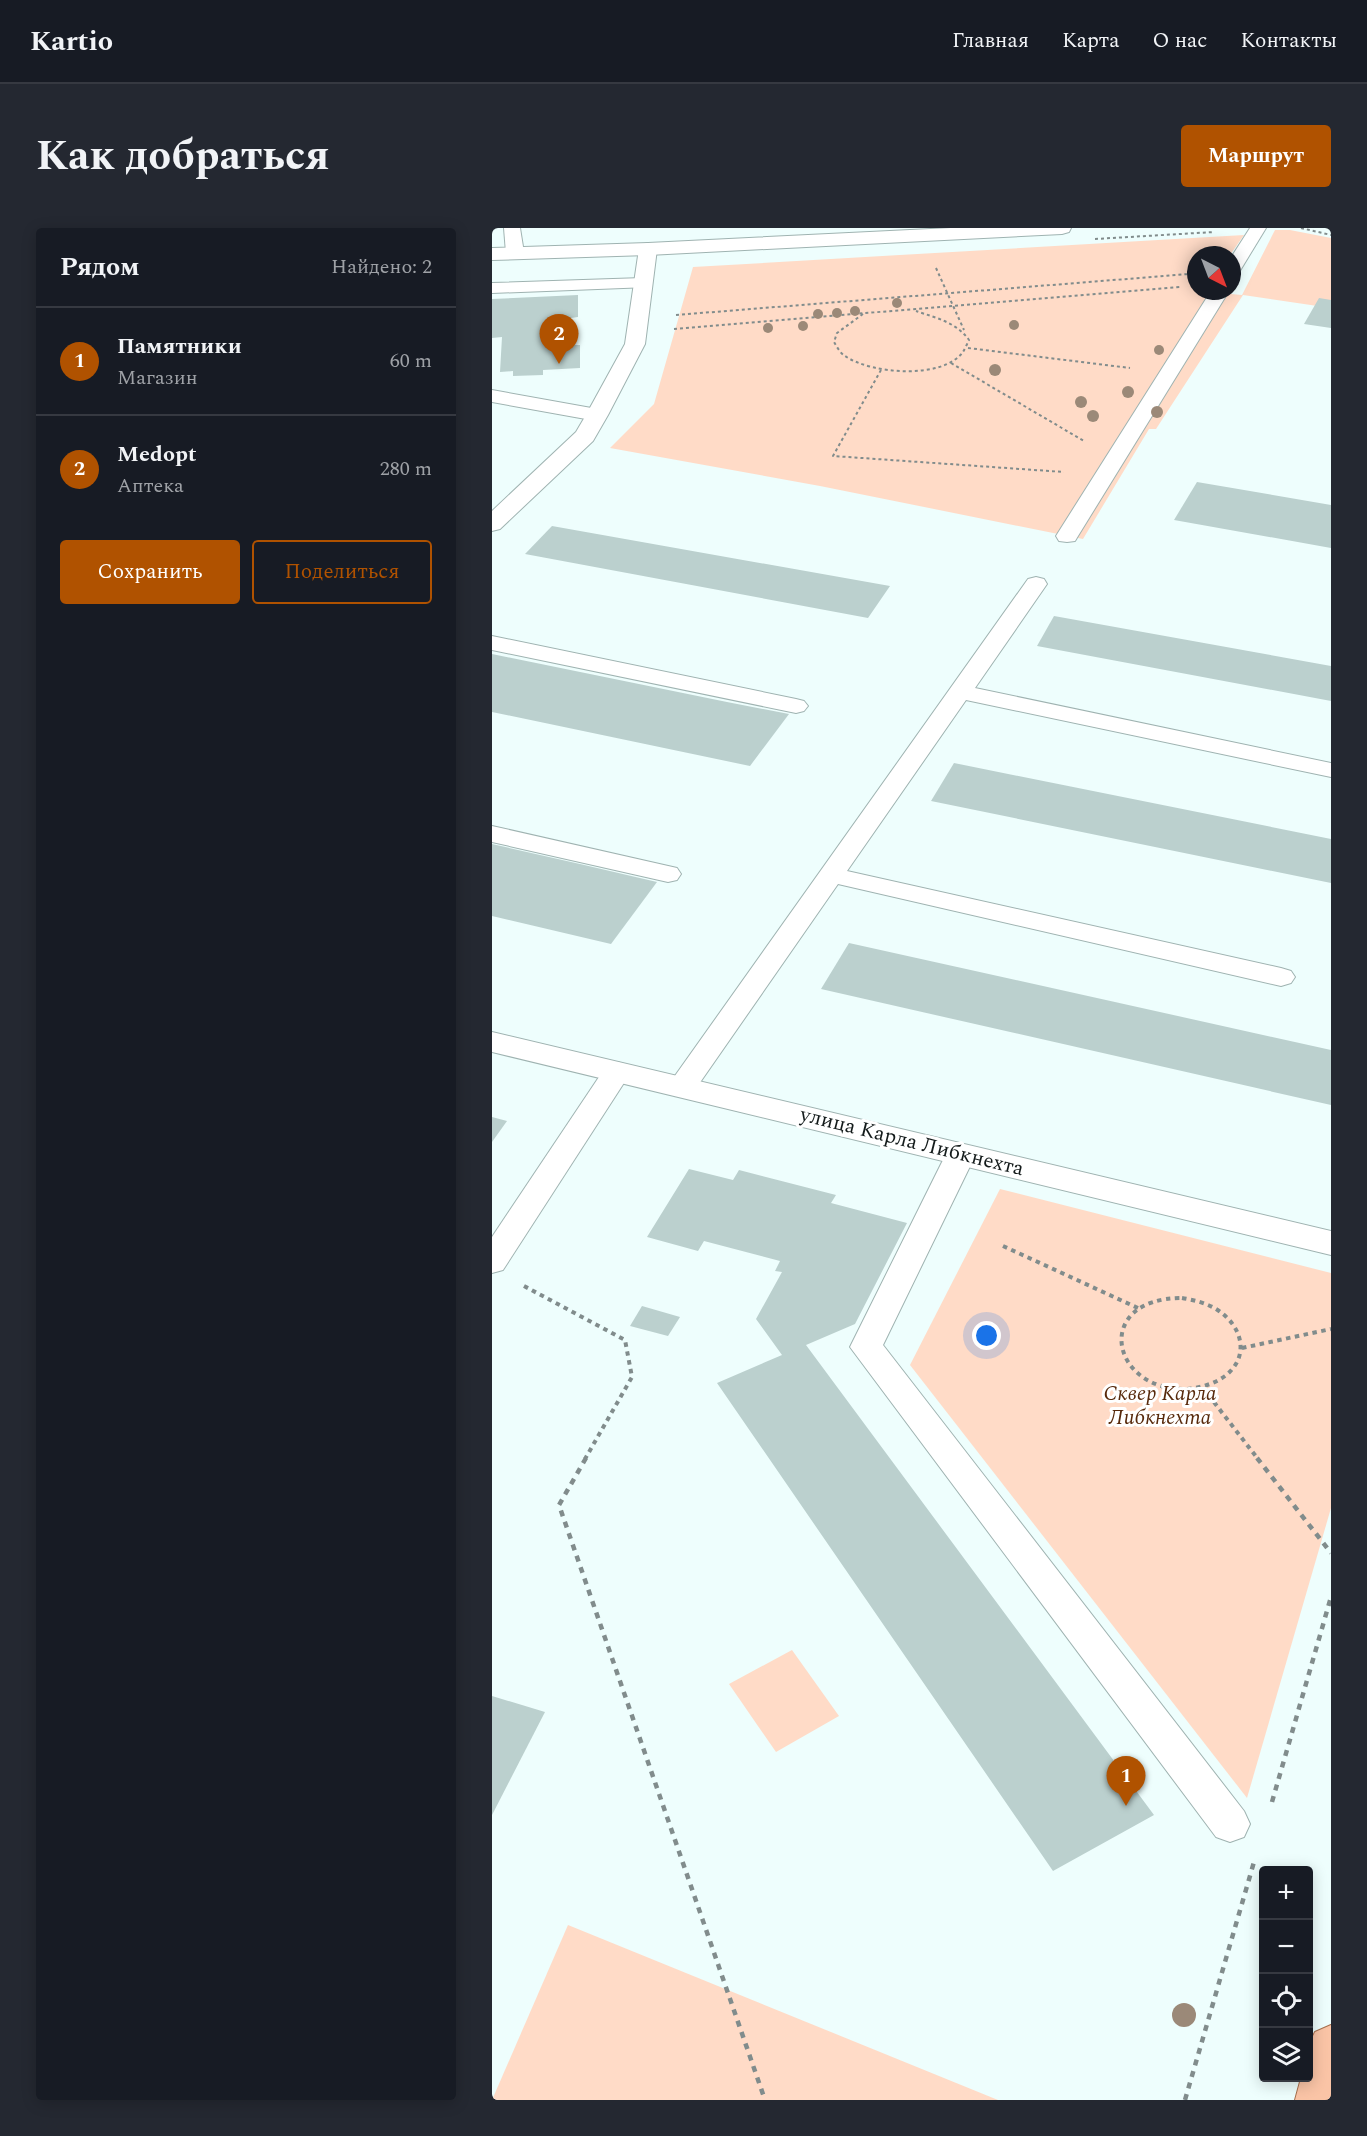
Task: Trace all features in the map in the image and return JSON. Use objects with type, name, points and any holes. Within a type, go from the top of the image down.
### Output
[{"type":"main road","points":[[1319,2100],[1331,2048]]},
{"type":"street","points":[[492,254],[648,249],[966,230],[1062,228]]},
{"type":"street","points":[[497,514],[585,436],[597,415],[635,344],[648,249]]},
{"type":"street","name":"улица Карла Либкнехта","points":[[492,1042],[1331,1244]]},
{"type":"lane","points":[[512,228],[515,253]]},
{"type":"lane","points":[[1241,255],[1257,229]]},
{"type":"lane","points":[[492,288],[643,283]]},
{"type":"lane","points":[[1067,536],[1215,300]]},
{"type":"lane","points":[[492,396],[597,415]]},
{"type":"lane","points":[[682,1087],[1036,585]]},
{"type":"lane","points":[[492,643],[796,706]]},
{"type":"lane","points":[[961,692],[1331,770]]},
{"type":"lane","points":[[492,834],[668,874]]},
{"type":"lane","points":[[831,875],[1281,977]]},
{"type":"lane","points":[[492,1262],[617,1072]]},
{"type":"lane","points":[[961,1154],[866,1347],[1230,1824]]},
{"type":"path","points":[[1301,228],[1331,235]]},
{"type":"path","points":[[1092,239],[1257,229]]},
{"type":"path","points":[[863,314],[837,333],[834,342],[837,351],[846,359],[881,370],[923,370],[950,363],[968,348],[969,340],[934,263]]},
{"type":"path","points":[[673,315],[1187,275]]},
{"type":"path","points":[[669,330],[1185,287]]},
{"type":"path","points":[[913,310],[951,322],[964,331]]},
{"type":"path","points":[[968,348],[1170,373]]},
{"type":"path","points":[[950,363],[1110,467]]},
{"type":"path","points":[[881,370],[833,456],[1110,467]]},
{"type":"path","points":[[1003,1246],[1138,1308]]},
{"type":"path","points":[[523,1285],[625,1340],[632,1377],[559,1505],[765,2100]]},
{"type":"path","points":[[1182,1298],[1205,1303],[1224,1315],[1237,1330],[1242,1348],[1237,1365],[1223,1379],[1203,1388],[1178,1389],[1155,1384],[1136,1372],[1122,1356],[1119,1338],[1125,1321],[1138,1308],[1159,1300],[1182,1298]]},
{"type":"path","points":[[1242,1348],[1331,1329]]},
{"type":"path","points":[[1203,1388],[1331,1553]]},
{"type":"green space","points":[[1275,230],[1290,230],[1331,238],[1331,308],[1243,295],[1241,298]]},
{"type":"green space","points":[[1244,235],[1236,246],[1187,246],[1187,300],[1240,300],[1156,429],[1149,429],[1083,539],[820,486],[610,448],[654,404],[693,267]]},
{"type":"green space","name":"Сквер Карла Либкнехта","points":[[1000,1189],[1331,1273],[1331,1508],[1247,1798],[910,1365]]},
{"type":"green space","points":[[792,1650],[839,1716],[776,1752],[729,1684]]},
{"type":"green space","points":[[568,1925],[998,2100],[492,2100]]},
{"type":"building","points":[[578,295],[578,317],[571,318],[571,345],[580,345],[580,368],[543,370],[543,375],[513,376],[513,371],[500,372],[502,337],[492,338],[492,299]]},
{"type":"building","points":[[1319,298],[1331,300],[1331,328],[1304,324]]},
{"type":"building","points":[[1197,482],[1331,505],[1331,548],[1174,520]]},
{"type":"building","points":[[552,526],[890,586],[868,618],[525,554]]},
{"type":"building","points":[[1054,616],[1331,666],[1331,701],[1037,646]]},
{"type":"building","points":[[492,654],[789,714],[750,766],[492,712]]},
{"type":"building","points":[[954,763],[1331,839],[1331,883],[931,801]]},
{"type":"building","points":[[492,844],[657,882],[611,944],[492,916]]},
{"type":"building","points":[[849,943],[1331,1050],[1331,1105],[821,989]]},
{"type":"building","points":[[492,1117],[507,1121],[492,1142]]},
{"type":"building","points":[[689,1169],[733,1180],[739,1170],[836,1195],[831,1203],[907,1223],[855,1324],[806,1345],[1154,1815],[1053,1871],[717,1383],[782,1355],[756,1319],[782,1272],[775,1271],[780,1261],[704,1241],[698,1251],[647,1237]]},
{"type":"building","points":[[642,1306],[680,1317],[668,1336],[630,1326]]},
{"type":"building","points":[[492,1696],[545,1712],[492,1815]]},
{"type":"place","name":"Medopt","points":[[559,364]]},
{"type":"place","name":"Памятники","points":[[1126,1806]]}]
